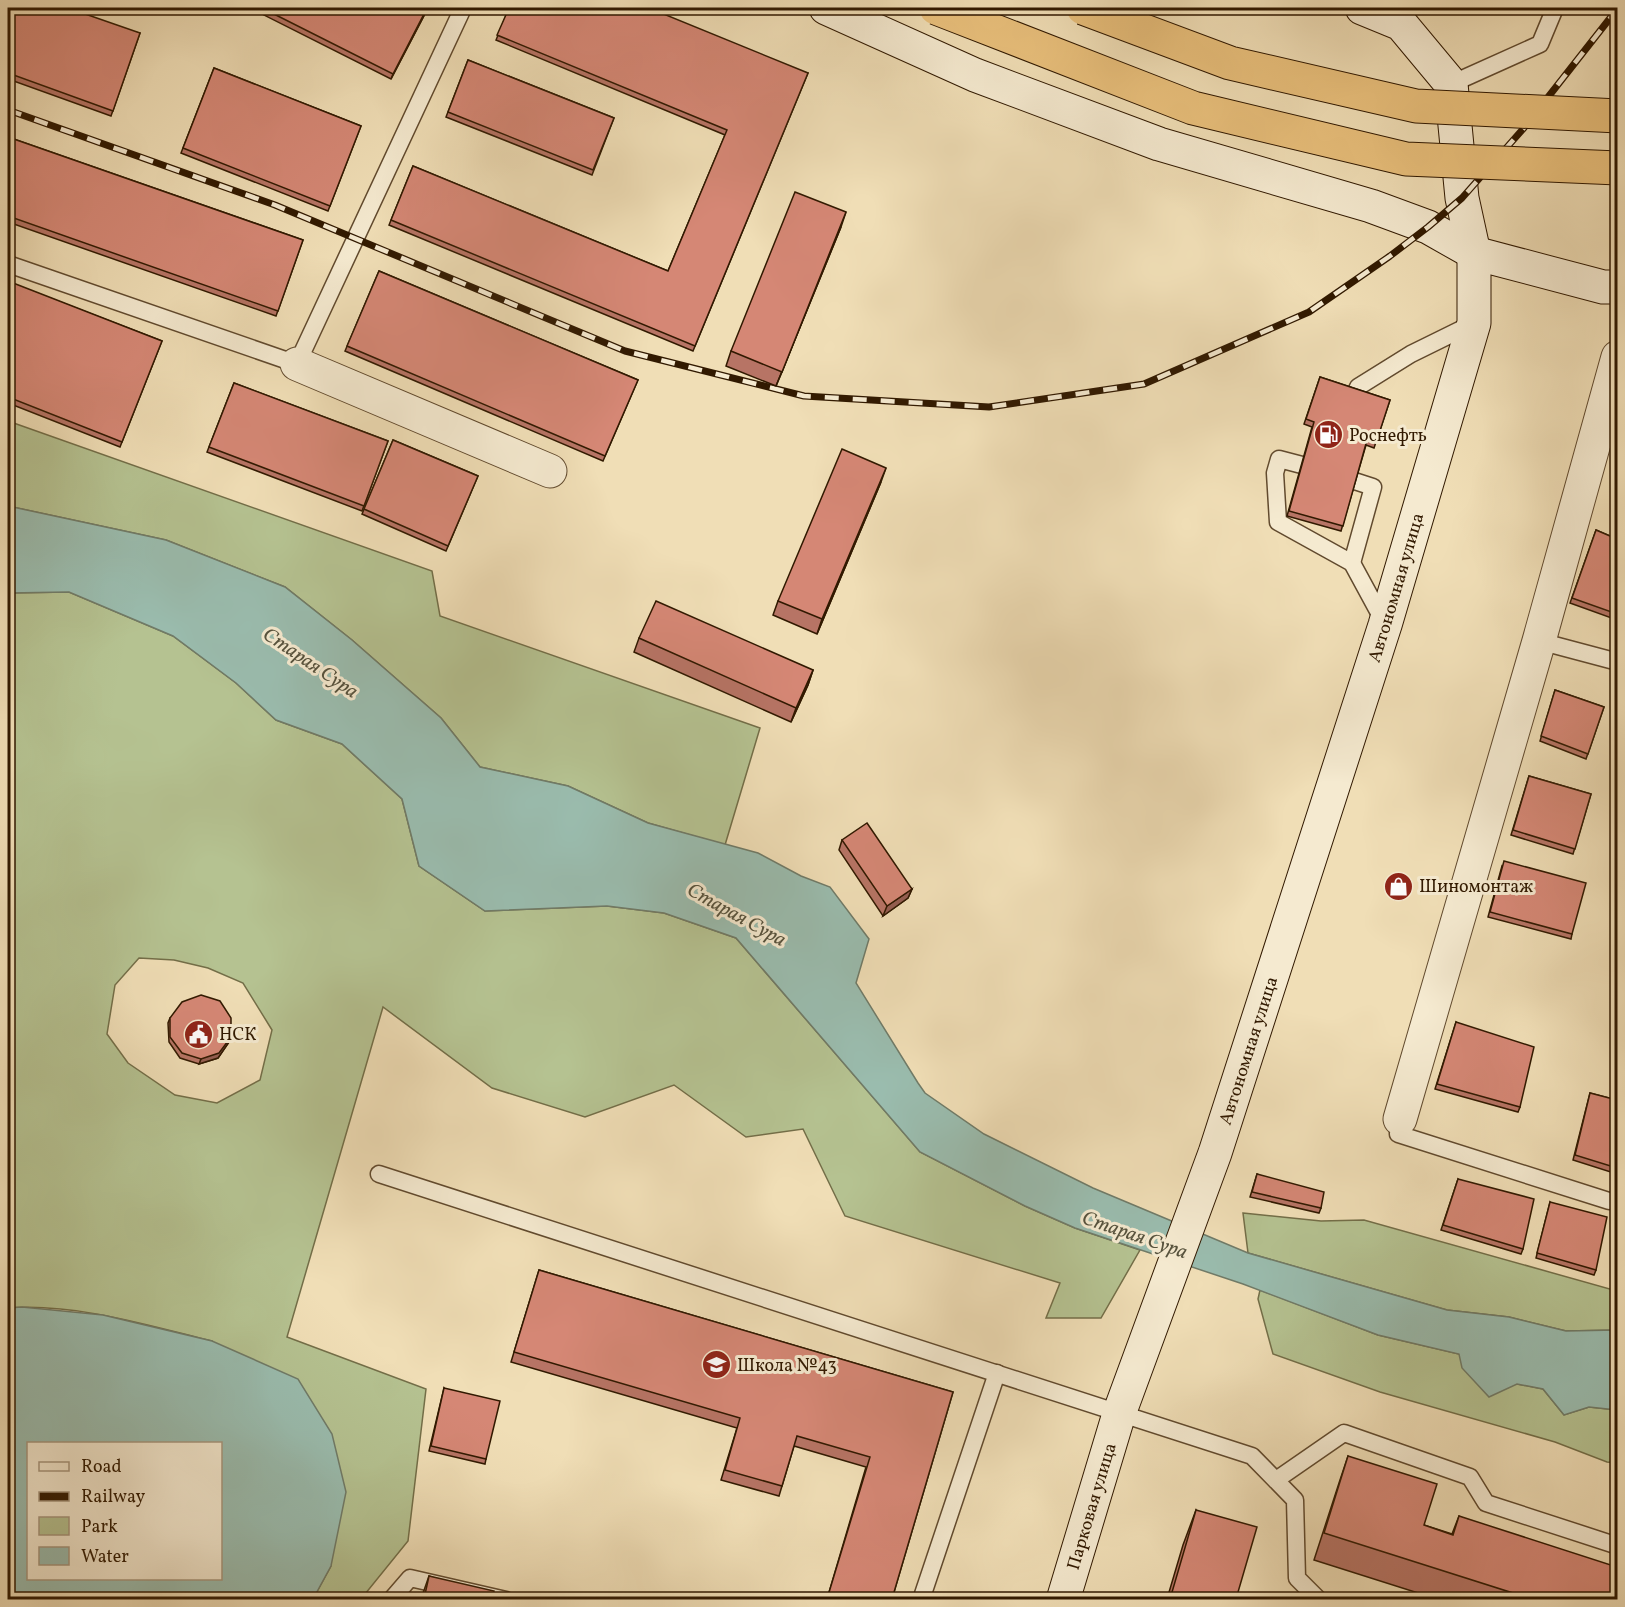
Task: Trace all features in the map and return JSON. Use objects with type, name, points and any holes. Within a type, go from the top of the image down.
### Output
[{"type":"main road","points":[[826,8],[975,75],[1159,144],[1371,207],[1428,227],[1474,253],[1603,287],[1617,287]]},
{"type":"main road","points":[[936,8],[1193,108],[1406,159],[1617,168]]},
{"type":"main road","points":[[1083,8],[1230,63],[1416,106],[1617,116]]},
{"type":"main road","points":[[1362,8],[1401,24],[1451,84]]},
{"type":"main road","name":"Автономная улица","points":[[1119,1414],[1215,1153],[1385,625],[1474,323],[1474,253],[1462,198],[1451,84]]},
{"type":"main road","points":[[1400,1119],[1539,641],[1617,357]]},
{"type":"main road","points":[[297,364],[550,471]]},
{"type":"main road","name":"Парковая улица","points":[[1063,1599],[1119,1414]]},
{"type":"lane","points":[[8,264],[297,364],[463,8]]},
{"type":"lane","points":[[1451,84],[1540,44],[1555,8]]},
{"type":"lane","points":[[1345,430],[1358,387],[1411,354],[1474,323]]},
{"type":"lane","points":[[1352,562],[1373,487],[1334,468],[1279,459],[1275,473],[1278,522],[1352,562],[1385,625]]},
{"type":"lane","points":[[1539,641],[1617,662]]},
{"type":"lane","points":[[1400,1119],[1398,1134],[1609,1201]]},
{"type":"lane","points":[[379,1174],[1252,1456],[1295,1500],[1297,1578],[1319,1599]]},
{"type":"lane","points":[[921,1599],[997,1373]]},
{"type":"lane","points":[[1276,1480],[1344,1433],[1470,1477],[1486,1503],[1617,1546]]},
{"type":"lane","points":[[391,1599],[410,1578],[506,1599]]},
{"type":"green space","points":[[8,421],[432,571],[440,616],[760,728],[725,845],[648,823],[568,786],[480,767],[441,718],[352,640],[285,587],[166,540],[8,506]]},
{"type":"green space","points":[[69,592],[173,636],[236,683],[276,720],[342,744],[402,799],[419,866],[485,911],[607,906],[664,913],[736,938],[920,1152],[1025,1206],[1075,1228],[1140,1250],[1101,1318],[1046,1318],[1060,1283],[845,1216],[803,1129],[746,1137],[674,1085],[585,1117],[492,1088],[383,1007],[287,1337],[426,1389],[408,1541],[361,1599],[313,1599],[331,1566],[212,1341],[137,1322],[85,1312],[33,1307],[8,1308],[8,593]],"holes":[[[139,958],[174,960],[208,968],[243,983],[272,1030],[260,1080],[217,1103],[175,1095],[128,1063],[107,1034],[115,985]]]},
{"type":"green space","points":[[1243,1213],[1321,1221],[1364,1220],[1617,1291],[1617,1330],[1566,1331],[1509,1317],[1447,1310],[1248,1253]]},
{"type":"green space","points":[[1260,1290],[1378,1335],[1459,1354],[1517,1384],[1543,1389],[1564,1415],[1589,1407],[1617,1410],[1617,1463],[1607,1462],[1555,1442],[1380,1392],[1273,1354],[1258,1299]]},
{"type":"water","name":"Старая Сура","points":[[8,506],[166,540],[285,587],[352,640],[441,718],[480,767],[568,786],[648,823],[758,853],[801,876],[830,887],[869,939],[856,983],[918,1083],[925,1093],[984,1134],[1093,1188],[1248,1253],[1447,1310],[1509,1317],[1566,1331],[1617,1330],[1617,1410],[1589,1407],[1564,1415],[1543,1389],[1517,1384],[1489,1397],[1462,1368],[1459,1354],[1378,1335],[1243,1284],[1075,1228],[1025,1206],[920,1152],[736,938],[664,913],[607,906],[485,911],[419,866],[402,799],[342,744],[276,720],[236,683],[173,636],[69,592],[8,593]]},
{"type":"water","points":[[22,1307],[103,1315],[212,1341],[298,1379],[332,1434],[346,1492],[331,1566],[313,1599],[8,1599],[8,1308]]},
{"type":"building","points":[[8,8],[68,8],[140,33],[113,111],[8,73]]},
{"type":"building","points":[[262,8],[427,8],[393,74]]},
{"type":"building","points":[[509,8],[649,8],[808,73],[695,346],[391,220],[413,166],[668,271],[727,130],[497,35]]},
{"type":"building","points":[[468,60],[614,118],[593,170],[448,112]]},
{"type":"building","points":[[214,68],[361,126],[330,206],[183,148]]},
{"type":"building","points":[[8,137],[303,240],[278,311],[8,216]]},
{"type":"building","points":[[795,192],[846,212],[782,372],[731,351]]},
{"type":"building","points":[[379,271],[638,380],[605,456],[347,346]]},
{"type":"building","points":[[8,281],[162,341],[122,442],[8,397]]},
{"type":"building","points":[[1320,377],[1390,400],[1376,443],[1367,440],[1343,526],[1289,511],[1314,422],[1306,419]]},
{"type":"building","points":[[234,383],[388,441],[364,506],[209,447]]},
{"type":"building","points":[[393,440],[478,476],[448,546],[364,509]]},
{"type":"building","points":[[842,449],[886,468],[822,619],[778,601]]},
{"type":"building","points":[[1596,530],[1617,539],[1617,614],[1572,598]]},
{"type":"building","points":[[656,601],[813,670],[796,708],[639,638]]},
{"type":"building","points":[[1555,690],[1604,707],[1588,754],[1541,736]]},
{"type":"building","points":[[1529,776],[1591,794],[1575,849],[1513,830]]},
{"type":"building","points":[[867,823],[912,889],[887,906],[842,840]]},
{"type":"building","points":[[1504,861],[1586,883],[1572,934],[1490,912]]},
{"type":"building","points":[[201,995],[220,1001],[231,1018],[231,1037],[219,1053],[201,1059],[182,1053],[170,1037],[170,1018],[182,1002]]},
{"type":"building","points":[[1456,1022],[1534,1047],[1520,1107],[1437,1084]]},
{"type":"building","points":[[1590,1093],[1617,1100],[1617,1168],[1575,1155]]},
{"type":"building","points":[[1257,1174],[1324,1192],[1321,1208],[1252,1192]]},
{"type":"building","points":[[1458,1179],[1534,1199],[1523,1249],[1443,1225]]},
{"type":"building","points":[[1550,1202],[1607,1217],[1596,1270],[1537,1253]]},
{"type":"building","points":[[539,1270],[953,1392],[892,1599],[827,1599],[870,1457],[797,1436],[782,1486],[725,1470],[740,1418],[514,1352]]},
{"type":"building","points":[[444,1388],[500,1401],[486,1459],[431,1446]]},
{"type":"building","points":[[1348,1456],[1437,1484],[1424,1525],[1453,1535],[1459,1516],[1617,1567],[1617,1599],[1532,1599],[1324,1533]]},
{"type":"building","points":[[1196,1510],[1257,1527],[1236,1599],[1170,1599]]},
{"type":"building","points":[[429,1576],[494,1591],[492,1599],[424,1599]]},
{"type":"railway","points":[[8,110],[275,205],[625,351],[804,396],[989,407],[1144,384],[1309,312],[1390,256],[1462,198],[1523,129],[1618,8]]},
{"type":"place","name":"Роснефть","points":[[1328,435]]},
{"type":"place","name":"Шиномонтаж","points":[[1398,886]]},
{"type":"place","name":"НСК","points":[[198,1034]]},
{"type":"place","name":"Школа №43","points":[[716,1365]]}]
